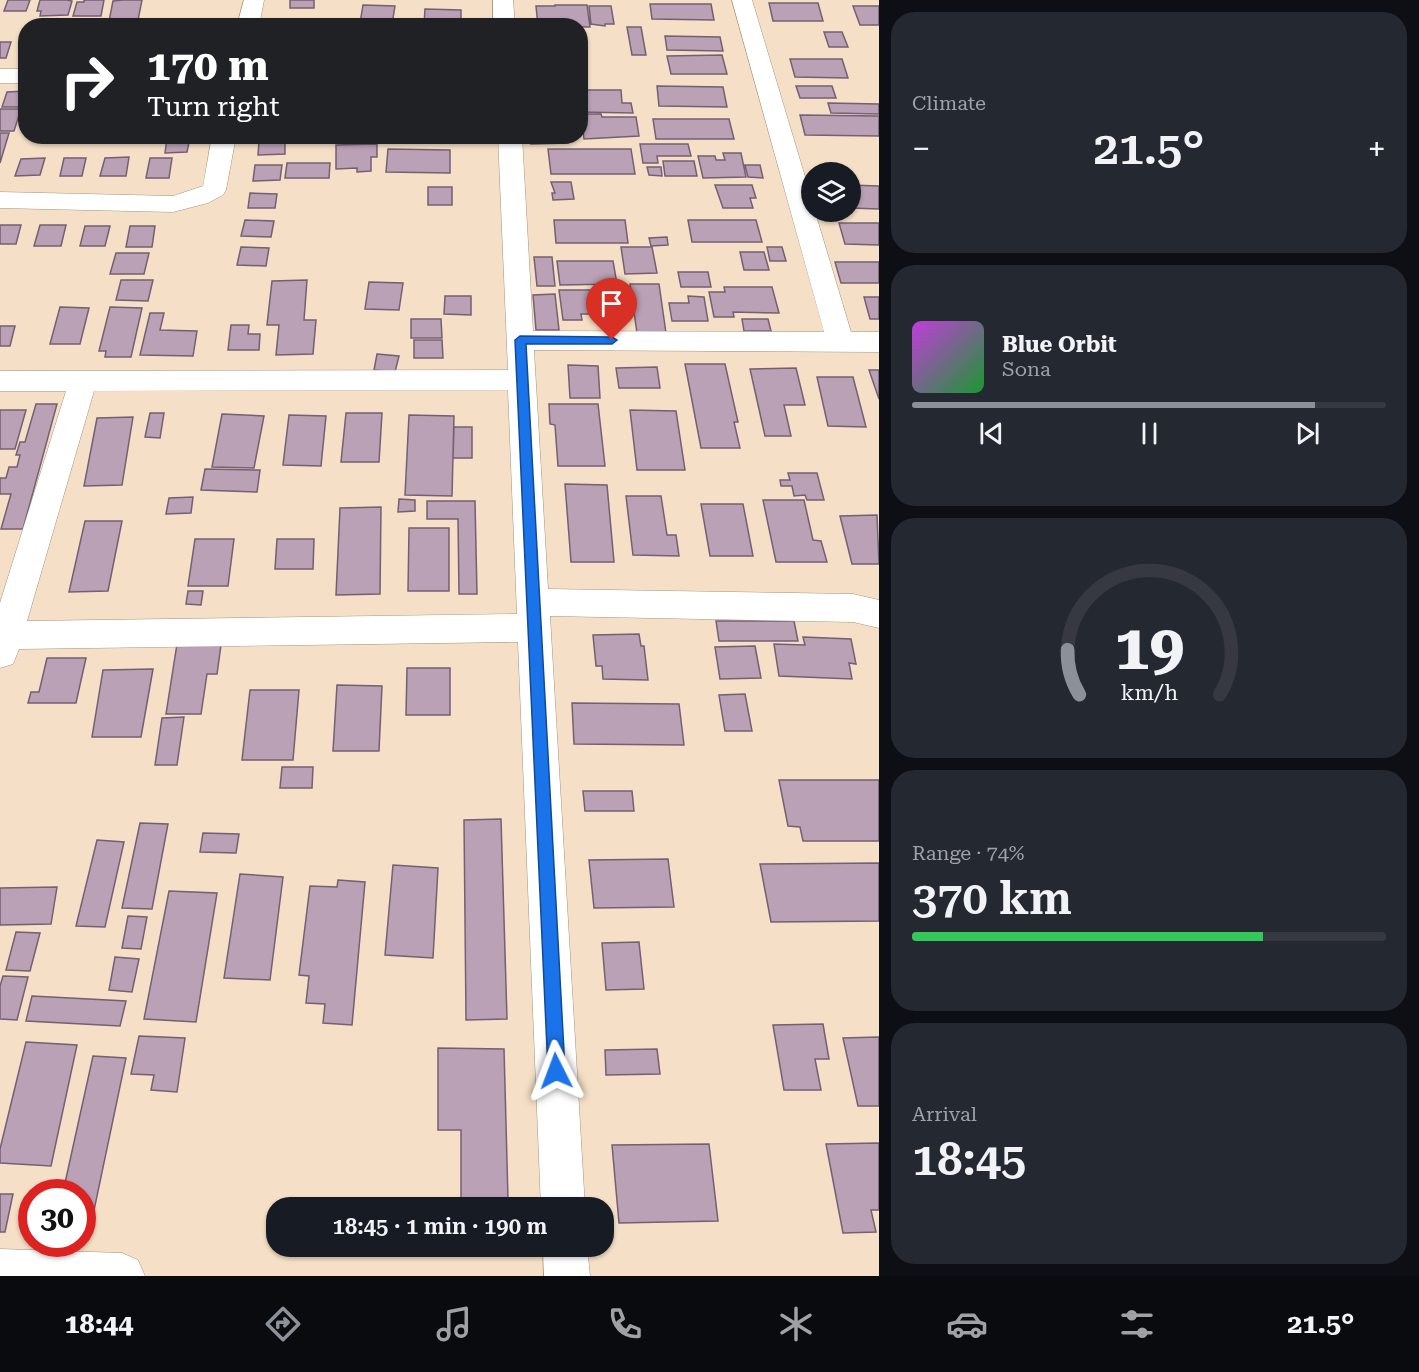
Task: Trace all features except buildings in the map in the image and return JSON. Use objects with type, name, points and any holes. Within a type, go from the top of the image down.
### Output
[{"type":"street","points":[[250,18],[254,0]]},
{"type":"street","points":[[503,0],[504,18]]},
{"type":"street","points":[[742,0],[840,342]]},
{"type":"street","points":[[0,76],[18,76]]},
{"type":"street","points":[[0,200],[173,204],[191,200],[214,190],[223,144]]},
{"type":"street","points":[[510,144],[562,1197]]},
{"type":"street","points":[[520,340],[879,342]]},
{"type":"street","points":[[0,381],[522,380]]},
{"type":"street","points":[[83,381],[2,642],[532,615],[853,608],[879,614]]},
{"type":"street","points":[[566,1257],[567,1276]]},
{"type":"street","points":[[0,1272],[122,1276]]},
{"type":"route","points":[[556,1071],[520,340],[612,340]]}]
